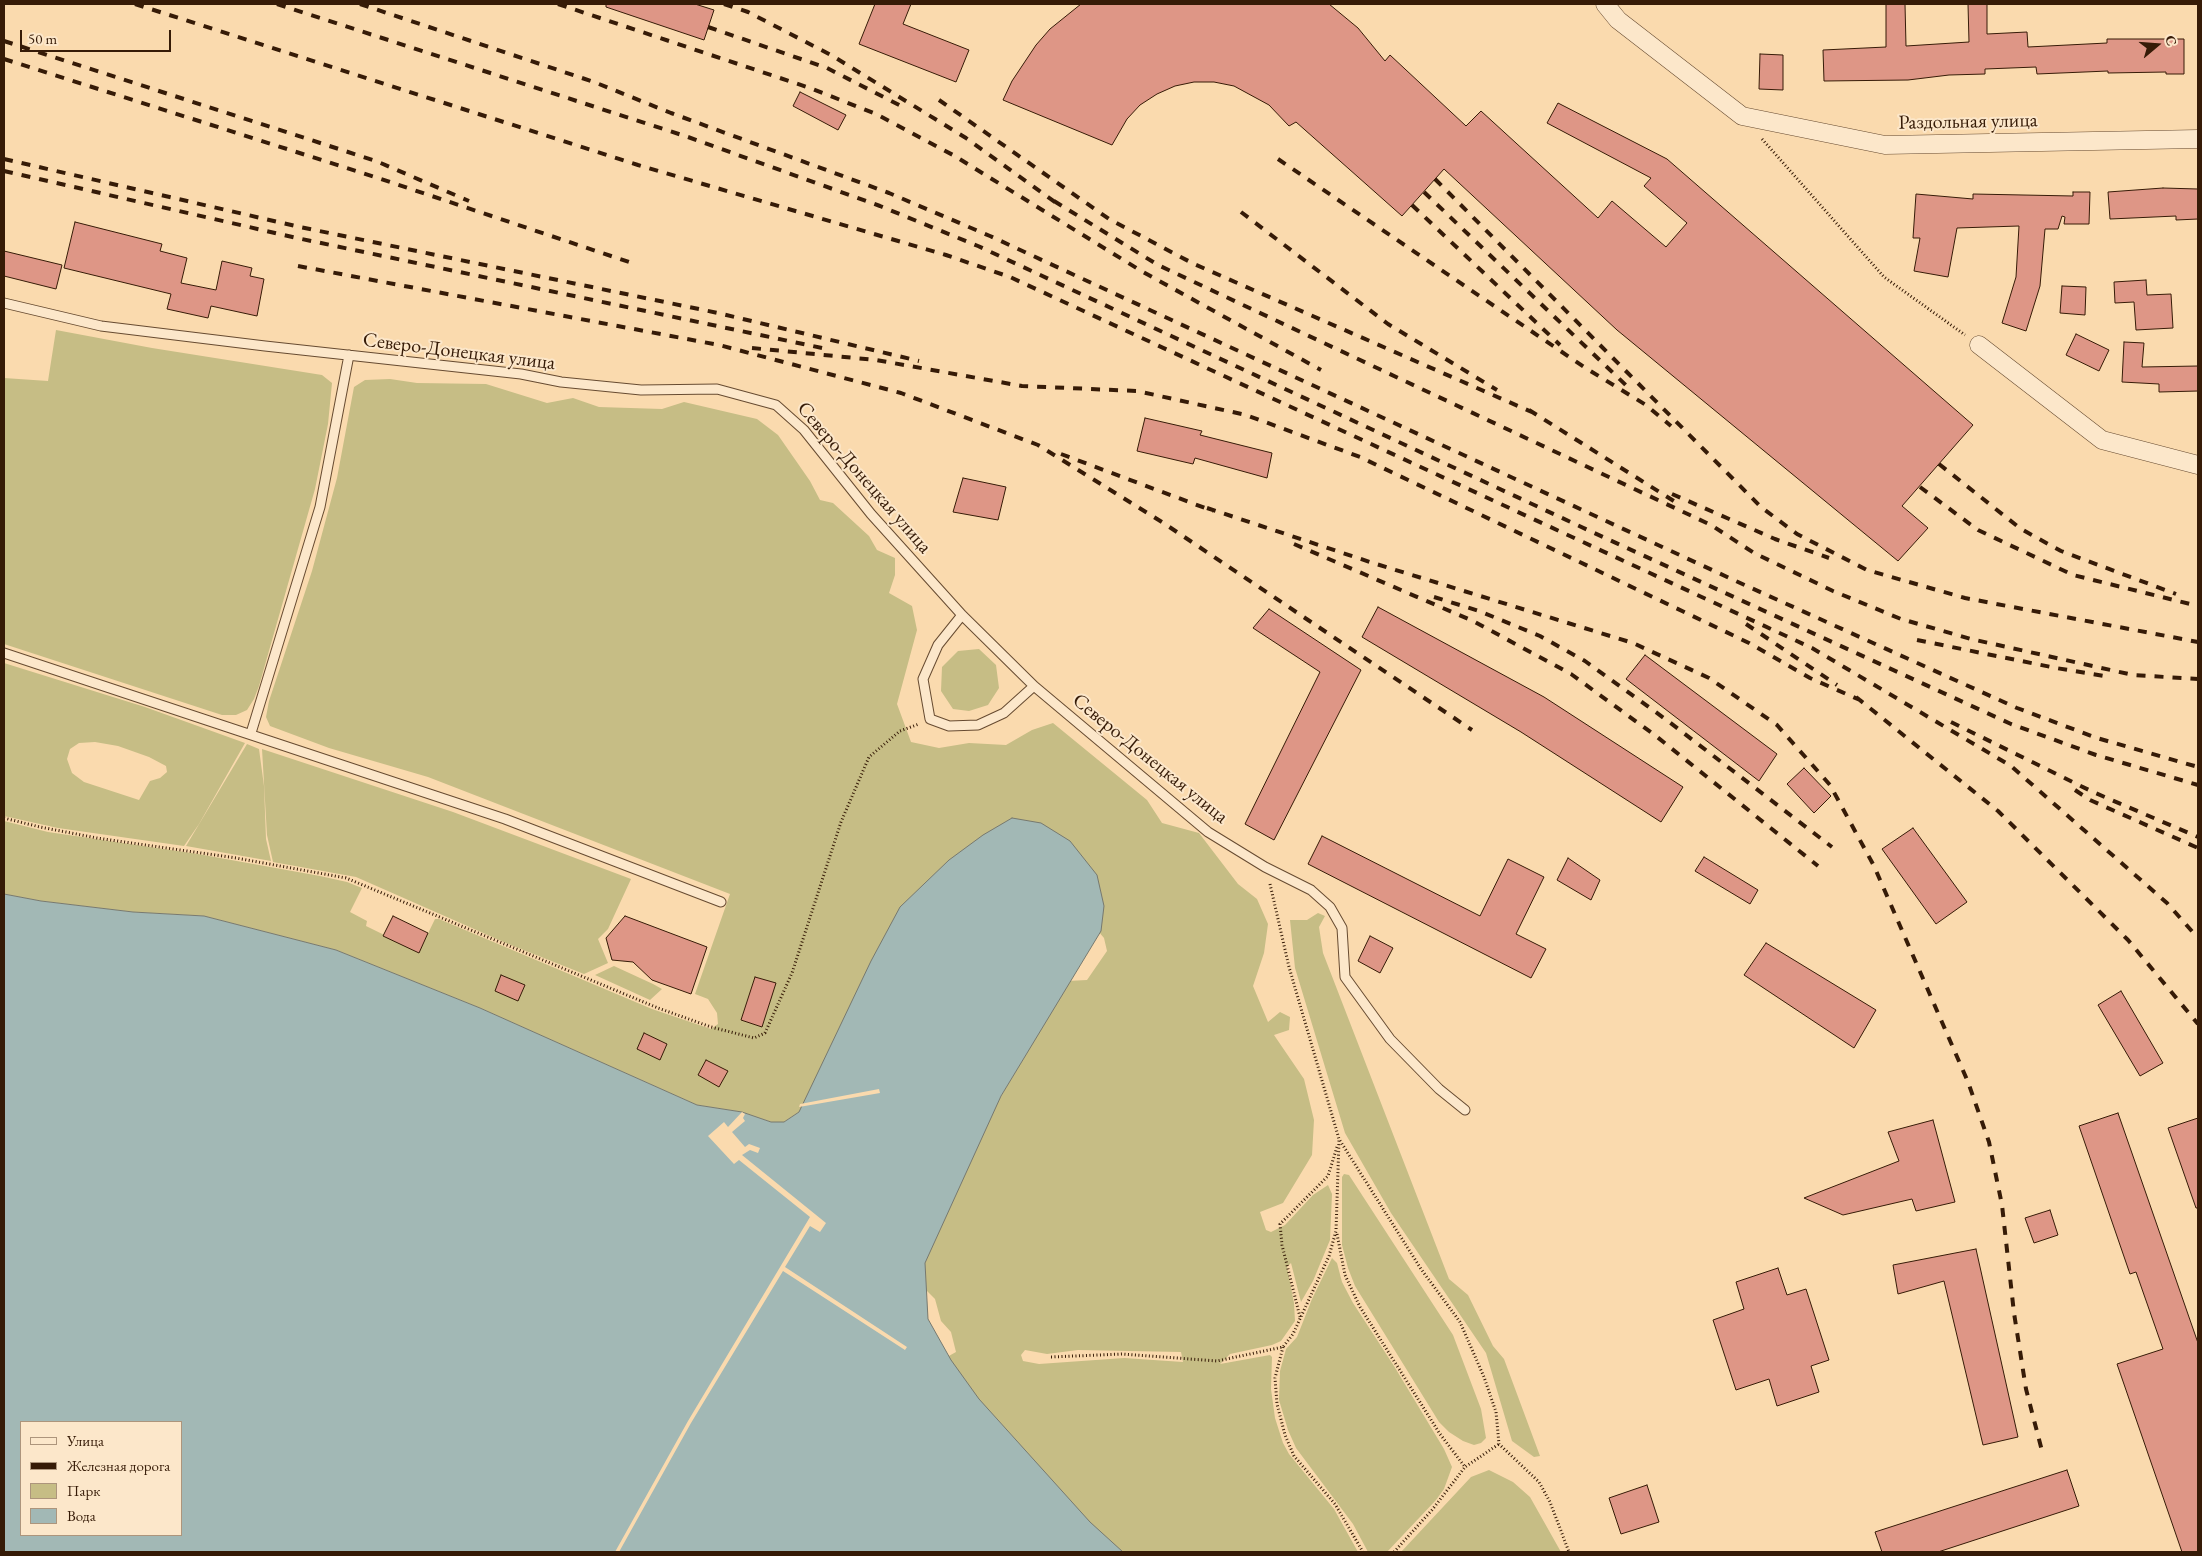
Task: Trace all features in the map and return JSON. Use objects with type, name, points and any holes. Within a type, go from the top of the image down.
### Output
[{"type":"street","points":[[1605,4],[1618,20],[1742,116]]},
{"type":"street","name":"Раздольная улица","points":[[1742,116],[1885,145],[2198,139]]},
{"type":"street","points":[[1979,345],[2102,440],[2198,465]]},
{"type":"lane","name":"Северо-Донецкая улица","points":[[4,302],[101,326],[521,374],[561,382],[641,390],[717,388],[776,405],[804,430],[871,514],[962,615],[1034,686],[1208,832],[1265,867],[1311,890],[1330,907],[1342,928],[1345,977],[1390,1039],[1439,1089],[1465,1110]]},
{"type":"lane","points":[[251,733],[320,506],[349,355]]},
{"type":"lane","points":[[962,615],[938,645],[923,679],[930,719],[949,726],[978,725],[1004,713],[1034,686]]},
{"type":"lane","points":[[4,653],[251,733],[505,819],[721,902]]},
{"type":"path","points":[[1742,116],[1884,277],[1979,345]]},
{"type":"path","points":[[4,818],[88,836],[236,858],[346,878],[658,1008],[711,1027],[754,1038],[765,1033],[792,973],[841,822],[870,757],[900,731],[930,719]]},
{"type":"path","points":[[1265,867],[1289,967],[1339,1139],[1421,1269],[1460,1322],[1484,1377],[1496,1412],[1500,1444],[1539,1482],[1550,1502],[1569,1552]]},
{"type":"path","points":[[1339,1139],[1336,1231],[1345,1275],[1360,1307],[1440,1434],[1465,1467]]},
{"type":"path","points":[[1300,1318],[1282,1245],[1280,1224],[1328,1176],[1339,1139]]},
{"type":"path","points":[[1336,1231],[1329,1256],[1300,1318],[1283,1347],[1275,1378],[1277,1404],[1285,1435],[1294,1456],[1335,1504],[1363,1552]]},
{"type":"path","points":[[1051,1357],[1122,1354],[1217,1361],[1283,1347]]},
{"type":"path","points":[[1394,1552],[1432,1510],[1465,1467],[1500,1444]]},
{"type":"green space","points":[[56,330],[152,348],[322,375],[332,383],[328,424],[315,489],[259,686],[247,710],[236,715],[222,715],[4,644],[4,378],[48,381]]},
{"type":"green space","points":[[390,379],[417,383],[486,384],[547,403],[573,398],[599,407],[662,409],[684,402],[757,419],[778,435],[810,481],[820,500],[833,503],[869,536],[877,550],[895,558],[895,575],[889,593],[912,606],[917,630],[897,704],[911,742],[939,748],[969,743],[1006,745],[1032,730],[1053,723],[1147,800],[1162,823],[1199,833],[1238,884],[1257,899],[1268,924],[1264,953],[1253,986],[1268,1022],[1280,1012],[1290,1017],[1289,1030],[1274,1035],[1304,1079],[1314,1120],[1312,1155],[1283,1203],[1260,1212],[1266,1230],[1271,1232],[1285,1225],[1313,1195],[1328,1185],[1332,1194],[1330,1240],[1313,1281],[1301,1302],[1291,1263],[1287,1267],[1294,1303],[1295,1321],[1281,1341],[1272,1345],[1230,1354],[1220,1364],[1270,1355],[1272,1357],[1271,1389],[1275,1418],[1283,1443],[1289,1454],[1334,1509],[1358,1552],[1098,1552],[1028,1454],[997,1419],[938,1362],[956,1352],[951,1332],[941,1321],[935,1299],[919,1283],[920,1248],[961,1165],[1068,981],[1087,980],[1107,951],[1104,938],[1092,924],[843,1045],[799,1112],[784,1122],[771,1122],[742,1112],[697,1105],[480,1008],[336,950],[204,916],[133,912],[41,901],[4,894],[4,821],[48,832],[198,854],[320,876],[347,882],[362,888],[350,912],[367,921],[366,926],[419,952],[435,919],[439,919],[652,1009],[711,1029],[718,1024],[717,1013],[708,999],[695,994],[730,894],[428,777],[329,748],[270,726],[266,717],[269,701],[312,571],[337,478],[354,387],[365,380]],"holes":[[[755,977],[775,983],[762,1026],[741,1020]],[[1025,1350],[1047,1354],[1078,1350],[1181,1352],[1183,1362],[1124,1358],[1039,1364],[1023,1361],[1021,1355]]]},
{"type":"green space","points":[[979,649],[996,665],[999,688],[988,705],[969,711],[953,709],[941,691],[942,667],[958,651]]},
{"type":"green space","points":[[4,663],[145,707],[245,743],[199,824],[184,846],[58,828],[4,816]],"holes":[[[95,742],[118,746],[149,757],[166,766],[167,772],[160,778],[150,781],[139,800],[84,782],[72,773],[67,759],[70,749],[79,743]]]},
{"type":"green space","points":[[247,744],[259,749],[264,786],[266,839],[271,861],[186,846]]},
{"type":"green space","points":[[262,749],[453,812],[631,879],[608,929],[598,939],[608,963],[584,974],[506,943],[356,877],[273,862],[267,835]]},
{"type":"green space","points":[[1318,913],[1325,916],[1319,927],[1323,953],[1449,1279],[1468,1295],[1493,1346],[1504,1359],[1540,1456],[1534,1457],[1512,1441],[1486,1353],[1391,1213],[1345,1133],[1295,968],[1290,920],[1307,920]]},
{"type":"green space","points":[[614,966],[662,989],[650,1000],[595,975]]},
{"type":"green space","points":[[1344,1174],[1349,1175],[1453,1335],[1481,1409],[1486,1438],[1481,1443],[1474,1445],[1463,1441],[1449,1432],[1439,1422],[1355,1286],[1342,1245],[1342,1177]]},
{"type":"green space","points":[[1332,1258],[1337,1263],[1342,1282],[1353,1303],[1394,1366],[1444,1449],[1452,1467],[1444,1489],[1436,1500],[1387,1552],[1368,1552],[1353,1524],[1296,1448],[1288,1430],[1279,1400],[1280,1371],[1286,1349],[1297,1337],[1312,1299]]},
{"type":"green space","points":[[1489,1470],[1513,1482],[1530,1497],[1561,1552],[1401,1552],[1471,1477]]},
{"type":"water","points":[[1012,818],[1041,823],[1070,841],[1097,875],[1104,906],[1101,931],[1001,1096],[925,1263],[928,1319],[951,1360],[979,1399],[1090,1522],[1123,1552],[4,1552],[4,894],[41,901],[133,912],[204,916],[336,950],[480,1008],[697,1105],[742,1112],[771,1122],[784,1122],[799,1112],[871,961],[900,907],[949,860],[983,835]]},
{"type":"pier","points":[[879,1089],[880,1093],[799,1107],[800,1104]]},
{"type":"pier","points":[[742,1112],[745,1114],[743,1118],[745,1121],[732,1132],[745,1147],[749,1144],[760,1148],[758,1153],[750,1150],[742,1155],[826,1223],[820,1232],[810,1226],[785,1267],[907,1347],[905,1350],[783,1271],[691,1423],[619,1552],[615,1552],[688,1421],[810,1217],[739,1160],[734,1164],[708,1136],[724,1122],[728,1127]]},
{"type":"building","points":[[606,4],[695,4],[714,10],[704,40],[606,7]]},
{"type":"building","points":[[875,4],[911,4],[903,24],[969,50],[956,82],[859,44]]},
{"type":"building","points":[[1081,4],[1329,4],[1358,28],[1385,61],[1390,55],[1466,126],[1481,111],[1598,218],[1612,201],[1666,247],[1687,223],[1644,186],[1651,178],[1547,123],[1558,103],[1667,159],[1973,425],[1902,506],[1928,528],[1898,561],[1617,330],[1444,169],[1402,216],[1296,122],[1289,126],[1269,105],[1234,86],[1214,82],[1194,82],[1175,86],[1157,94],[1140,105],[1127,119],[1112,145],[1003,100],[1012,81],[1036,45],[1050,29]]},
{"type":"building","points":[[1886,4],[1905,4],[1906,46],[1969,42],[1968,4],[1987,4],[1987,34],[2027,32],[2028,47],[2107,43],[2107,39],[2184,39],[2184,74],[2166,74],[2166,72],[2108,73],[2108,71],[2037,74],[2036,67],[1985,69],[1985,74],[1949,75],[1908,80],[1824,81],[1823,50],[1886,47]]},
{"type":"building","points":[[1760,54],[1783,55],[1783,90],[1759,89]]},
{"type":"building","points":[[800,92],[846,115],[838,130],[793,106]]},
{"type":"building","points":[[2163,188],[2198,189],[2198,219],[2176,220],[2176,216],[2110,219],[2108,192]]},
{"type":"building","points":[[2073,192],[2090,192],[2089,224],[2064,224],[2065,217],[2062,216],[2058,229],[2045,229],[2040,286],[2026,331],[2002,323],[2016,277],[2019,226],[1957,228],[1948,277],[1914,271],[1920,238],[1913,238],[1916,194],[1973,199],[1973,194],[2073,196]]},
{"type":"building","points":[[75,222],[162,244],[160,251],[187,258],[181,283],[216,290],[222,261],[252,268],[250,276],[264,279],[257,316],[211,306],[208,318],[167,309],[171,294],[64,268]]},
{"type":"building","points":[[4,251],[62,265],[56,289],[4,276]]},
{"type":"building","points":[[2146,280],[2147,295],[2171,294],[2173,328],[2136,330],[2134,302],[2115,303],[2114,282]]},
{"type":"building","points":[[2062,286],[2086,287],[2085,315],[2060,313]]},
{"type":"building","points":[[2076,334],[2109,350],[2099,371],[2066,355]]},
{"type":"building","points":[[2124,342],[2144,343],[2142,367],[2198,366],[2198,391],[2159,392],[2159,384],[2122,382]]},
{"type":"building","points":[[1145,418],[1202,431],[1200,435],[1272,453],[1267,478],[1195,458],[1193,464],[1137,451]]},
{"type":"building","points":[[963,478],[1006,487],[998,520],[953,512]]},
{"type":"building","points":[[1378,607],[1544,697],[1683,787],[1661,822],[1521,732],[1362,637]]},
{"type":"building","points":[[1269,609],[1361,670],[1274,840],[1245,824],[1320,672],[1253,628]]},
{"type":"building","points":[[1645,655],[1777,754],[1759,781],[1626,679]]},
{"type":"building","points":[[1804,768],[1831,796],[1814,813],[1787,784]]},
{"type":"building","points":[[1913,828],[1967,902],[1936,924],[1882,849]]},
{"type":"building","points":[[1322,836],[1480,916],[1508,859],[1544,877],[1516,934],[1546,949],[1531,978],[1308,864]]},
{"type":"building","points":[[1704,857],[1758,890],[1750,904],[1695,871]]},
{"type":"building","points":[[1568,858],[1600,880],[1591,900],[1557,880]]},
{"type":"building","points":[[393,916],[428,933],[419,953],[383,936]]},
{"type":"building","points":[[625,916],[707,947],[691,994],[652,980],[633,962],[612,960],[606,938]]},
{"type":"building","points":[[1370,936],[1393,948],[1380,973],[1358,961]]},
{"type":"building","points":[[1766,943],[1876,1010],[1854,1048],[1744,975]]},
{"type":"building","points":[[501,975],[525,985],[518,1001],[495,991]]},
{"type":"building","points":[[755,977],[776,983],[762,1027],[741,1020]]},
{"type":"building","points":[[2121,991],[2163,1063],[2140,1076],[2098,1005]]},
{"type":"building","points":[[644,1033],[667,1044],[660,1060],[637,1049]]},
{"type":"building","points":[[706,1060],[728,1071],[719,1087],[698,1075]]},
{"type":"building","points":[[2118,1113],[2198,1343],[2198,1552],[2182,1552],[2117,1364],[2163,1349],[2136,1272],[2130,1274],[2079,1126]]},
{"type":"building","points":[[2198,1118],[2198,1208],[2196,1208],[2168,1128]]},
{"type":"building","points":[[1933,1120],[1955,1202],[1916,1211],[1912,1199],[1843,1215],[1804,1198],[1899,1161],[1888,1132]]},
{"type":"building","points":[[2050,1210],[2058,1235],[2034,1243],[2025,1218]]},
{"type":"building","points":[[1976,1249],[2018,1437],[1983,1445],[1944,1281],[1898,1294],[1893,1265]]},
{"type":"building","points":[[1778,1268],[1787,1295],[1806,1289],[1829,1360],[1811,1366],[1819,1392],[1777,1406],[1769,1379],[1736,1390],[1713,1320],[1744,1309],[1736,1282]]},
{"type":"building","points":[[2067,1470],[2079,1506],[1938,1552],[1882,1552],[1875,1532]]},
{"type":"building","points":[[1647,1485],[1659,1522],[1621,1534],[1609,1498]]},
{"type":"railway","points":[[135,4],[638,165],[946,255],[1010,277],[1812,648],[2011,766],[2167,903],[2198,938]]},
{"type":"railway","points":[[277,4],[688,137],[880,206],[978,246],[1590,531],[2011,724],[2096,755],[2198,785]]},
{"type":"railway","points":[[360,4],[594,82],[671,113],[889,193],[990,236],[1738,582],[2017,708],[2097,738],[2198,767]]},
{"type":"railway","points":[[558,4],[810,88],[876,114],[953,155],[1143,272],[1321,370]]},
{"type":"railway","points":[[724,4],[748,12],[831,55],[966,138],[1059,205]]},
{"type":"railway","points":[[708,27],[827,68],[903,107]]},
{"type":"railway","points":[[4,41],[376,161],[469,201]]},
{"type":"railway","points":[[4,59],[375,177],[632,263]]},
{"type":"railway","points":[[939,100],[1109,219],[1194,264],[1534,413]]},
{"type":"railway","points":[[4,159],[300,227],[718,313],[919,361]]},
{"type":"railway","points":[[1278,159],[1584,367],[1646,405],[1671,426]]},
{"type":"railway","points":[[4,171],[297,238],[827,349]]},
{"type":"railway","points":[[1435,179],[1761,507],[1797,534],[1867,570],[1965,598],[2198,642]]},
{"type":"railway","points":[[1424,192],[1632,391]]},
{"type":"railway","points":[[1054,201],[1158,265],[1711,525],[1754,553],[1833,591],[1901,619],[1971,639],[2133,675],[2198,679]]},
{"type":"railway","points":[[1412,205],[1560,345]]},
{"type":"railway","points":[[1241,212],[1388,324],[1497,390]]},
{"type":"railway","points":[[298,266],[719,345],[901,393],[1038,445],[1165,524],[1472,730]]},
{"type":"railway","points":[[752,348],[876,360],[1022,386],[1137,391],[1246,415],[1360,457],[1749,643],[1810,678],[1860,700]]},
{"type":"railway","points":[[1529,410],[1677,503]]},
{"type":"railway","points":[[1061,454],[1213,511]]},
{"type":"railway","points":[[1939,464],[2021,529],[2061,551],[2176,594]]},
{"type":"railway","points":[[1920,487],[1978,530],[2073,575],[2198,606]]},
{"type":"railway","points":[[1672,494],[1775,539],[1829,558]]},
{"type":"railway","points":[[1207,508],[1373,563],[1633,643],[1709,678],[1777,725],[1830,785],[1874,866],[1968,1082],[1989,1142],[2002,1205],[2014,1313],[2026,1389],[2042,1451]]},
{"type":"railway","points":[[1294,544],[1473,621],[1571,674],[1656,736],[1818,866]]},
{"type":"railway","points":[[1434,597],[1479,611],[1540,636],[1585,661],[1668,721],[1832,847]]},
{"type":"railway","points":[[1746,624],[1837,685]]},
{"type":"railway","points":[[1917,640],[2104,676]]},
{"type":"railway","points":[[1856,697],[1998,811],[2128,940],[2198,1024]]},
{"type":"railway","points":[[1951,722],[2093,792],[2198,837]]},
{"type":"railway","points":[[2075,790],[2090,800],[2198,848]]}]
